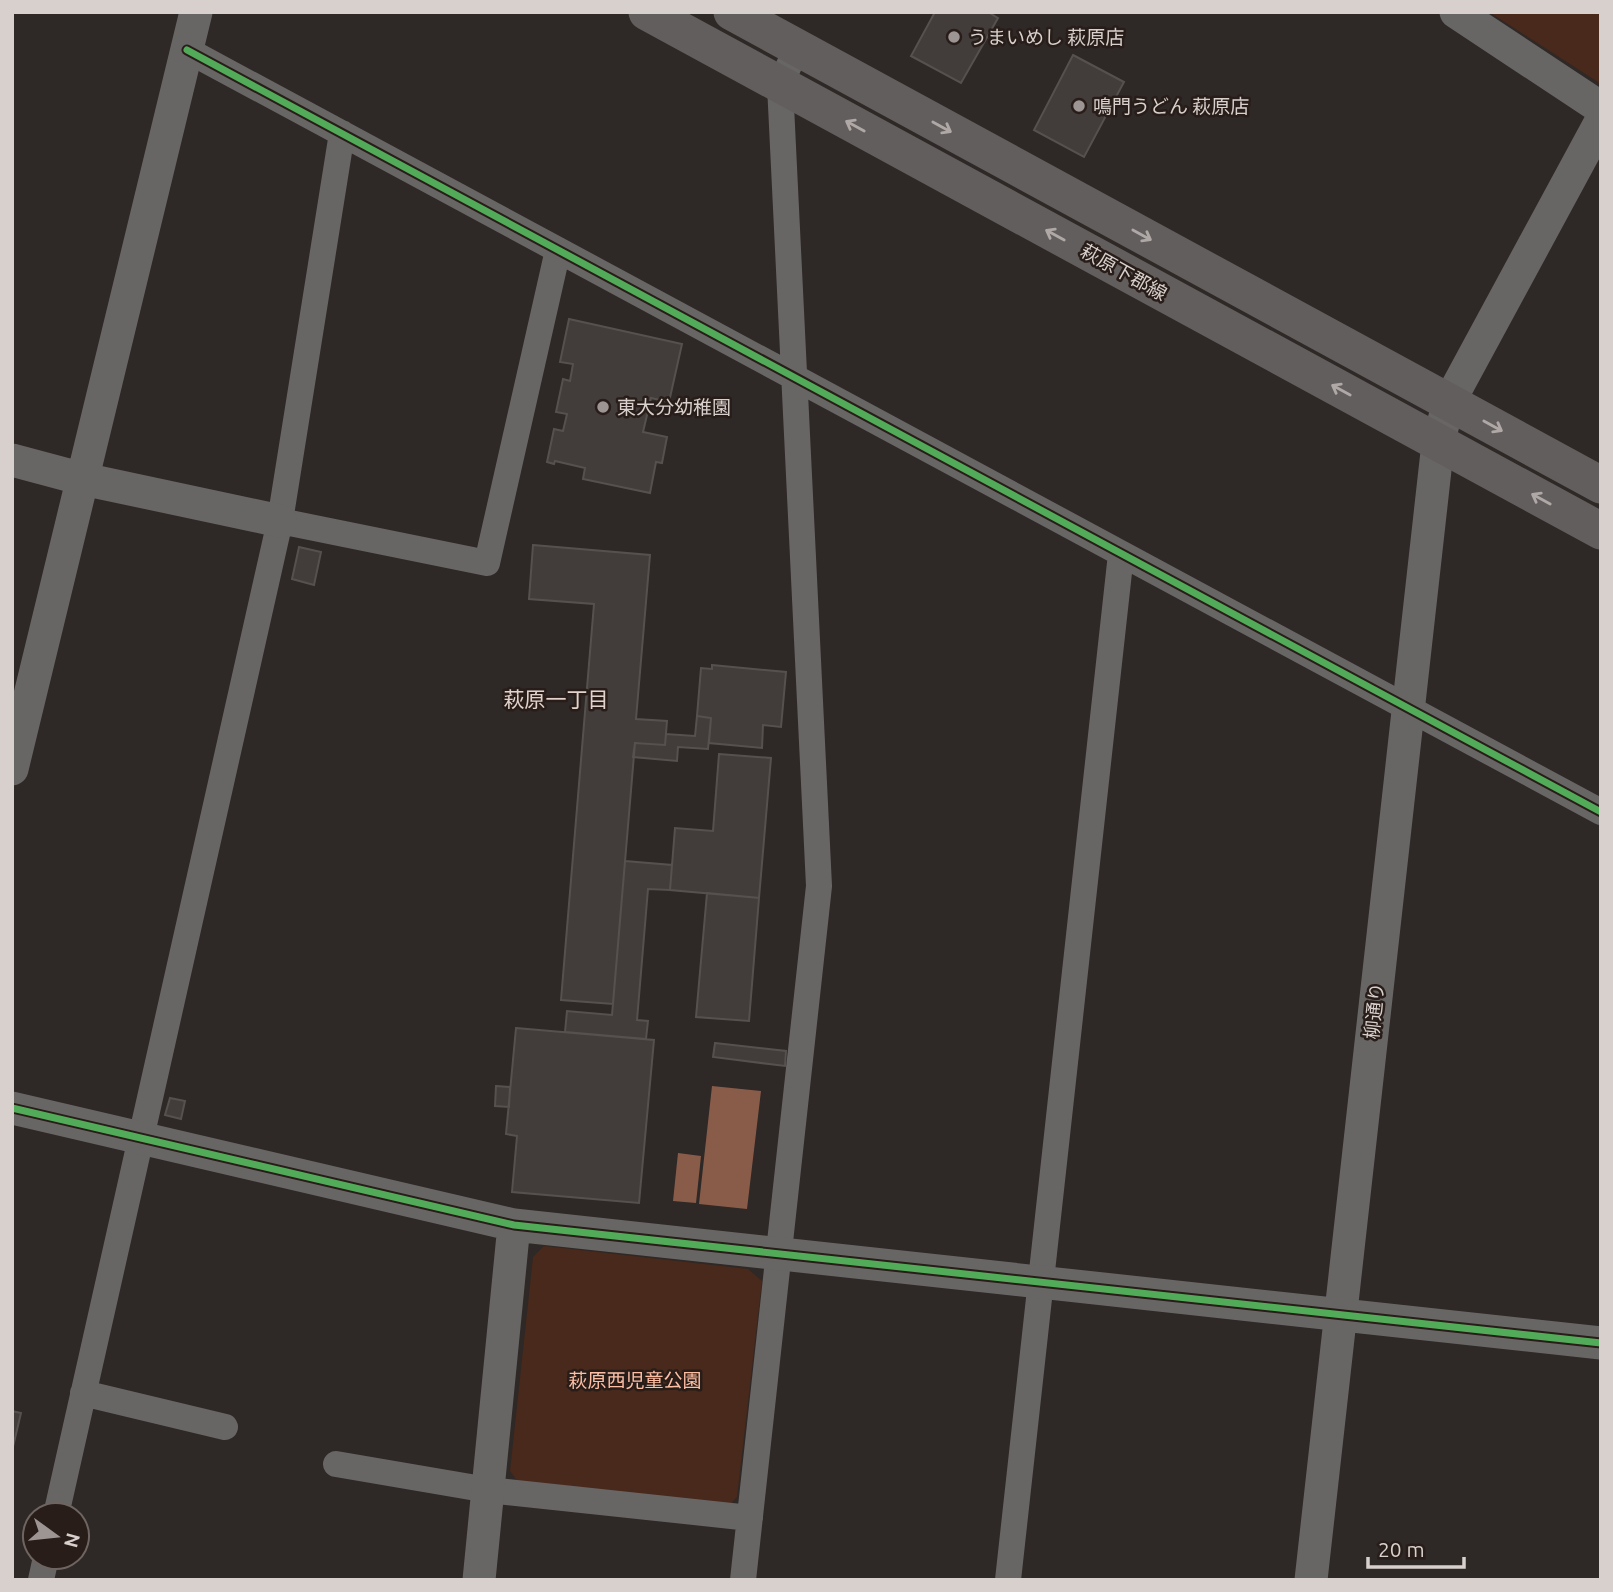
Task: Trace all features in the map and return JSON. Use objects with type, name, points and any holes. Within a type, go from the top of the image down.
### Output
[{"type":"main road","name":"萩原下郡線","points":[[647,12],[1601,531]]},
{"type":"main road","points":[[732,12],[1601,485]]},
{"type":"street","points":[[12,769],[196,12]]},
{"type":"street","points":[[1456,12],[1601,108]]},
{"type":"street","points":[[743,1580],[818,886],[780,85],[797,48]]},
{"type":"street","points":[[187,50],[1601,812]]},
{"type":"street","name":"柳通り","points":[[1311,1580],[1438,443],[1449,402],[1601,121]]},
{"type":"street","points":[[59,1501],[279,521],[342,133]]},
{"type":"street","points":[[12,460],[83,480],[488,563],[558,250]]},
{"type":"street","points":[[1008,1580],[1121,554]]},
{"type":"street","points":[[12,1108],[514,1225],[1601,1343]]},
{"type":"street","points":[[478,1580],[514,1225]]},
{"type":"street","points":[[83,1393],[225,1427]]},
{"type":"street","points":[[336,1464],[488,1490],[750,1518]]},
{"type":"green space","points":[[1489,12],[1601,12],[1601,84]]},
{"type":"green space","name":"萩原西児童公園","points":[[544,1246],[748,1269],[762,1281],[737,1497],[727,1508],[518,1482],[510,1471],[533,1257]]},
{"type":"shaded area","points":[[712,1086],[761,1091],[747,1209],[699,1204]]},
{"type":"shaded area","points":[[678,1153],[701,1156],[696,1203],[673,1201]]},
{"type":"building","name":"うまいめし 萩原店","points":[[935,12],[988,12],[998,18],[961,83],[911,56]]},
{"type":"building","name":"鳴門うどん 萩原店","points":[[1073,55],[1124,82],[1084,157],[1034,130]]},
{"type":"building","name":"東大分幼稚園","points":[[569,319],[682,344],[669,402],[651,398],[643,432],[667,437],[662,463],[656,462],[650,493],[583,479],[585,468],[555,461],[554,464],[547,462],[554,429],[563,431],[567,414],[556,412],[563,379],[570,381],[573,364],[560,362]]},
{"type":"building","points":[[533,545],[650,555],[636,719],[667,721],[665,745],[635,743],[613,1004],[561,1000],[594,604],[529,599]]},
{"type":"building","points":[[299,547],[321,552],[314,585],[292,579]]},
{"type":"building","points":[[712,665],[786,672],[781,727],[763,725],[762,748],[709,743],[711,718],[697,716],[701,668],[712,669]]},
{"type":"building","points":[[697,716],[711,718],[708,749],[678,747],[677,761],[633,757],[635,743],[665,745],[666,734],[695,736]]},
{"type":"building","points":[[719,754],[771,758],[759,898],[670,890],[675,828],[713,831]]},
{"type":"building","points":[[625,861],[672,865],[670,890],[648,889],[637,1020],[648,1021],[646,1039],[565,1032],[567,1011],[612,1015]]},
{"type":"building","points":[[707,893],[759,898],[749,1021],[696,1017]]},
{"type":"building","points":[[516,1028],[654,1040],[639,1203],[512,1192],[517,1136],[506,1134]]},
{"type":"building","points":[[715,1043],[786,1051],[785,1066],[713,1057]]},
{"type":"building","points":[[496,1086],[510,1087],[509,1107],[495,1106]]},
{"type":"building","points":[[170,1098],[185,1101],[181,1119],[165,1115]]},
{"type":"building","points":[[12,1411],[21,1413],[12,1451]]},
{"type":"cycle path","points":[[187,50],[1601,812]]},
{"type":"cycle path","points":[[12,1108],[514,1225],[1601,1343]]},
{"type":"place","name":"うまいめし 萩原店","points":[[954,37]]},
{"type":"place","name":"鳴門うどん 萩原店","points":[[1079,106]]},
{"type":"place","name":"東大分幼稚園","points":[[603,407]]},
{"type":"district","name":"萩原一丁目","points":[[556,699]]}]
